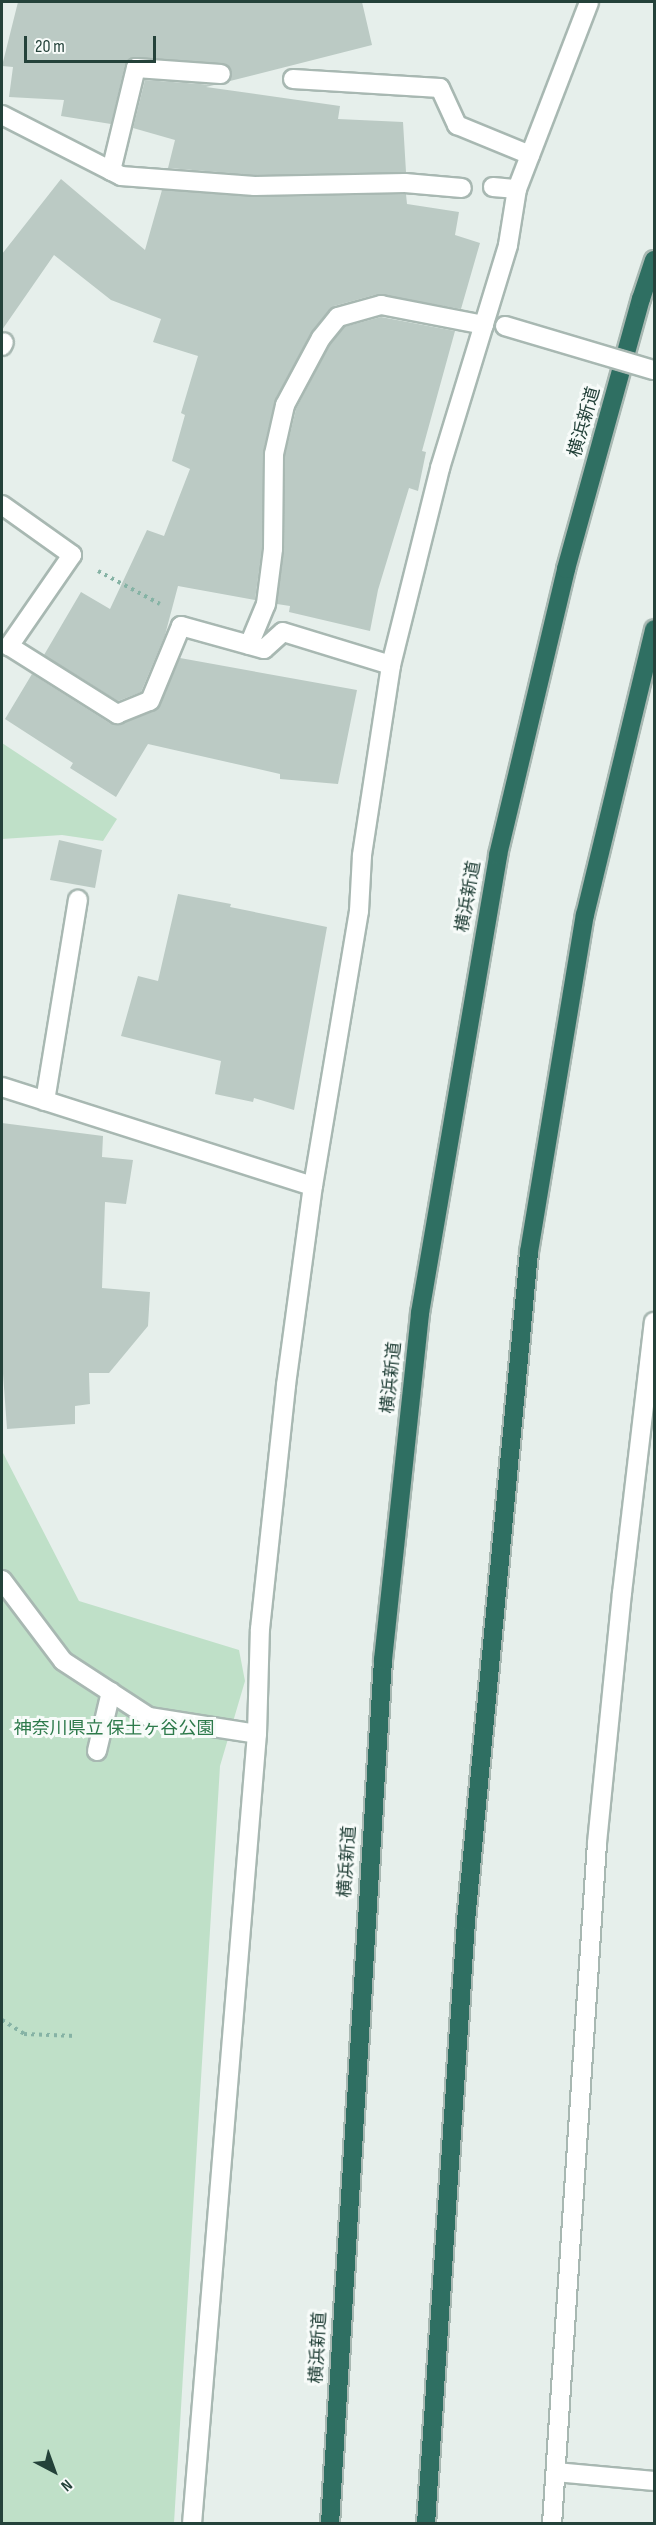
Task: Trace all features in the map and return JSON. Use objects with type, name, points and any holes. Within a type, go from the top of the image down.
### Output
[{"type":"highway","points":[[641,298],[654,246]]},
{"type":"highway","name":"横浜新道","points":[[330,2523],[383,1660],[420,1313],[498,855],[566,569],[641,298],[654,260]]},
{"type":"highway","points":[[426,2523],[466,1921],[529,1252],[585,915],[654,629]]},
{"type":"street","points":[[192,2523],[256,1734],[261,1617],[286,1385],[313,1186],[359,911],[362,855],[391,665],[440,468],[508,245],[517,189],[589,2]]},
{"type":"street","points":[[111,171],[136,68],[221,74]]},
{"type":"street","points":[[293,79],[440,88],[457,125],[530,155]]},
{"type":"street","points":[[2,115],[121,176],[255,186],[405,183],[462,188]]},
{"type":"street","points":[[493,187],[517,189]]},
{"type":"street","points":[[508,245],[521,261]]},
{"type":"street","points":[[249,645],[266,604],[273,549],[274,454],[285,405],[321,338],[338,317],[381,305],[484,325]]},
{"type":"street","points":[[505,326],[654,370]]},
{"type":"street","points":[[2,504],[72,555],[9,646],[117,714],[150,701],[181,626],[264,649],[283,632],[391,665]]},
{"type":"street","points":[[45,1101],[78,900]]},
{"type":"street","points":[[2,1087],[313,1186]]},
{"type":"street","points":[[552,2523],[597,1843],[622,1593],[654,1322]]},
{"type":"street","points":[[2,1580],[63,1660],[150,1717],[256,1734]]},
{"type":"street","points":[[97,1751],[111,1692]]},
{"type":"street","points":[[556,2472],[654,2481]]},
{"type":"path","points":[[99,572],[163,605]]},
{"type":"path","points":[[2,2020],[24,2034],[76,2036]]},
{"type":"green space","points":[[2,743],[117,819],[103,841],[62,835],[2,839]]},
{"type":"green space","name":"神奈川県立 保土ヶ谷公園","points":[[2,1451],[79,1601],[239,1650],[245,1681],[220,1766],[174,2523],[2,2523]]},
{"type":"building","points":[[18,2],[362,2],[372,45],[230,81],[231,70],[222,63],[132,57],[125,65],[111,124],[61,116],[64,100],[9,97],[13,67],[2,66]]},
{"type":"building","points":[[145,80],[214,85],[206,87],[340,106],[338,119],[403,122],[406,172],[255,175],[168,168],[175,140],[133,128]]},
{"type":"building","points":[[61,179],[145,250],[162,190],[255,197],[406,194],[407,204],[459,212],[455,235],[480,243],[461,309],[378,294],[334,306],[312,331],[275,400],[263,452],[262,548],[255,600],[178,586],[165,635],[141,692],[118,701],[44,655],[81,592],[110,609],[147,530],[164,536],[190,469],[172,461],[185,415],[181,413],[198,356],[153,342],[161,319],[111,300],[54,255],[2,330],[2,254]]},
{"type":"building","points":[[381,317],[455,331],[422,451],[426,452],[418,491],[409,488],[378,590],[370,631],[289,612],[290,606],[277,604],[284,549],[285,455],[296,409],[330,344],[344,327]]},
{"type":"building","points":[[180,658],[357,690],[338,784],[280,779],[280,774],[148,744],[116,797],[70,768],[73,763],[5,719],[32,674],[111,724],[121,724],[158,709]]},
{"type":"building","points":[[59,840],[102,850],[95,888],[50,880]]},
{"type":"building","points":[[178,894],[327,927],[294,1110],[254,1098],[253,1102],[215,1094],[221,1061],[121,1036],[138,976],[158,981]]},
{"type":"building","points":[[2,1123],[103,1136],[102,1157],[133,1160],[126,1204],[105,1202],[102,1288],[150,1292],[148,1326],[109,1373],[89,1373],[90,1404],[75,1406],[75,1424],[7,1429],[2,1360]]}]
